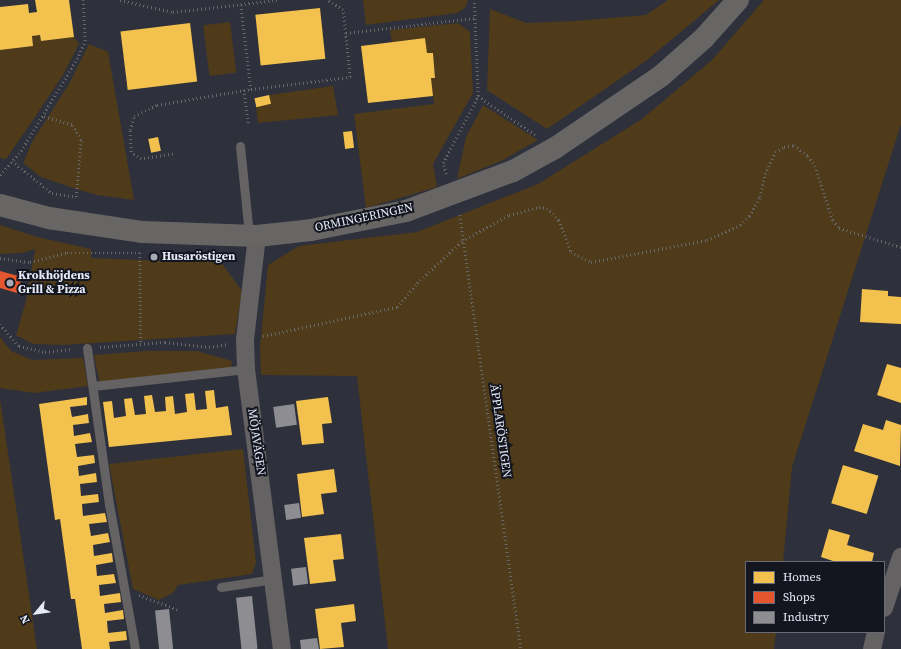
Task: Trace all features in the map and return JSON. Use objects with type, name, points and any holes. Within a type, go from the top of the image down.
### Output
[{"type":"street","name":"ORMINGERINGEN","points":[[2,205],[57,220],[142,232],[253,235],[290,233],[406,211],[465,190],[528,164],[555,148],[661,76],[704,38],[738,0]]},
{"type":"street","name":"MÖJAVÄGEN","points":[[253,235],[245,340],[246,369],[282,649]]},
{"type":"street","points":[[885,605],[901,557]]},
{"type":"street","points":[[872,649],[876,633]]},
{"type":"lane","points":[[240,146],[253,235]]},
{"type":"lane","points":[[87,348],[110,504],[135,649]]},
{"type":"lane","points":[[93,386],[246,369]]},
{"type":"lane","points":[[221,587],[274,579]]},
{"type":"path","points":[[0,175],[12,161],[42,116],[77,59],[84,41],[83,0]]},
{"type":"path","points":[[120,0],[173,12],[278,0]]},
{"type":"path","points":[[173,154],[141,159],[131,152],[130,130],[134,116],[157,105],[244,90],[350,77],[343,10],[326,0]]},
{"type":"path","points":[[446,176],[442,163],[478,96],[474,0]]},
{"type":"path","points":[[241,5],[251,89]]},
{"type":"path","points":[[346,33],[475,18]]},
{"type":"path","points":[[244,90],[249,126]]},
{"type":"path","points":[[478,96],[555,148]]},
{"type":"path","points":[[12,161],[52,193],[76,197],[81,140],[72,126],[42,116]]},
{"type":"path","points":[[0,324],[19,346],[45,352],[164,342],[209,347],[245,340],[397,307],[417,283],[462,241],[509,215],[539,207],[547,208],[554,213],[571,252],[591,262],[707,240],[740,226],[749,216],[760,197],[765,174],[775,152],[784,147],[794,145],[808,156],[815,166],[834,220],[839,228],[901,246]]},
{"type":"path","name":"ÄPPLARÖSTIGEN","points":[[460,215],[462,241],[521,649]]},
{"type":"path","points":[[0,258],[30,262],[67,253],[140,254],[141,344]]},
{"type":"path","points":[[155,602],[179,610]]},
{"type":"shaded area","points":[[363,0],[468,0],[465,8],[457,13],[366,25]]},
{"type":"shaded area","points":[[668,0],[719,0],[647,60],[547,129],[487,90],[490,9],[526,23],[575,21],[646,15]]},
{"type":"shaded area","points":[[764,0],[901,0],[901,124],[792,467],[783,561],[745,561],[745,633],[776,633],[774,649],[388,649],[357,376],[261,375],[260,347],[268,265],[299,246],[417,232],[538,184],[642,119],[712,60]]},
{"type":"shaded area","points":[[230,22],[236,73],[209,76],[203,25]]},
{"type":"shaded area","points":[[458,23],[470,32],[473,93],[433,164],[437,187],[366,208],[354,114],[434,104],[431,78],[435,78],[433,53],[427,53],[425,38],[392,42],[390,30]]},
{"type":"shaded area","points":[[40,35],[41,41],[74,37],[79,44],[63,75],[31,123],[6,159],[0,158],[0,50],[33,46],[32,36]]},
{"type":"shaded area","points":[[89,44],[108,52],[134,200],[97,195],[70,187],[41,177],[23,163],[32,142],[69,84]]},
{"type":"shaded area","points":[[333,86],[338,115],[258,123],[256,106],[270,104],[269,95]]},
{"type":"shaded area","points":[[483,105],[538,140],[501,161],[457,179],[466,137]]},
{"type":"shaded area","points":[[0,225],[37,237],[91,249],[91,258],[166,261],[166,255],[220,261],[242,291],[235,334],[63,345],[33,344],[16,335],[26,301],[35,249],[22,253],[0,254]]},
{"type":"shaded area","points":[[0,337],[11,351],[32,360],[83,358],[88,386],[34,393],[0,388]]},
{"type":"shaded area","points":[[146,351],[197,351],[232,361],[230,372],[100,384],[94,355]]},
{"type":"shaded area","points":[[0,399],[37,649],[0,649]]},
{"type":"shaded area","points":[[243,449],[256,563],[252,574],[178,585],[173,593],[159,600],[133,589],[109,464]]},
{"type":"building: Homes","points":[[35,0],[69,0],[74,37],[41,41],[40,35],[32,36],[33,46],[0,50],[0,7],[28,4],[29,13],[37,12]]},
{"type":"building: Homes","points":[[320,8],[325,59],[261,66],[255,15]]},
{"type":"building: Homes","points":[[190,23],[197,82],[128,90],[121,32]]},
{"type":"building: Homes","points":[[425,38],[427,53],[433,53],[435,78],[431,78],[433,96],[368,103],[361,46]]},
{"type":"building: Homes","points":[[269,95],[271,104],[256,107],[254,98]]},
{"type":"building: Homes","points":[[352,131],[354,148],[345,149],[343,132]]},
{"type":"building: Homes","points":[[158,137],[161,151],[151,153],[148,139]]},
{"type":"building: Homes","points":[[862,289],[888,291],[888,296],[901,297],[901,324],[860,322]]},
{"type":"building: Homes","points":[[887,364],[901,368],[901,403],[877,395]]},
{"type":"building: Homes","points":[[214,390],[216,408],[228,406],[232,435],[109,447],[103,402],[112,401],[114,418],[126,416],[124,399],[132,398],[135,415],[146,414],[144,396],[152,395],[155,412],[166,411],[165,397],[173,396],[175,414],[187,412],[185,394],[194,393],[196,410],[207,409],[205,391]]},
{"type":"building: Homes","points":[[87,397],[87,405],[70,407],[72,417],[88,414],[89,423],[73,425],[74,436],[90,433],[92,442],[75,444],[77,457],[94,455],[95,463],[78,466],[79,476],[96,473],[97,482],[80,484],[81,496],[98,494],[99,502],[82,504],[83,516],[105,513],[107,522],[89,524],[91,536],[108,533],[110,542],[93,545],[94,556],[112,553],[113,562],[96,565],[97,576],[114,574],[116,583],[99,585],[100,596],[120,593],[121,602],[104,604],[105,613],[123,610],[124,619],[107,621],[108,633],[126,631],[127,640],[109,642],[110,649],[82,649],[75,599],[71,599],[60,519],[55,520],[39,404]]},
{"type":"building: Homes","points":[[328,397],[332,423],[322,424],[324,443],[302,445],[296,401]]},
{"type":"building: Homes","points":[[886,420],[901,425],[900,466],[854,451],[863,424],[883,430]]},
{"type":"building: Homes","points":[[843,465],[878,476],[867,514],[831,503]]},
{"type":"building: Homes","points":[[334,469],[337,492],[321,494],[324,514],[302,517],[297,474]]},
{"type":"building: Homes","points":[[829,529],[850,535],[847,545],[874,553],[872,561],[833,561],[821,557]]},
{"type":"building: Homes","points":[[341,534],[344,559],[333,560],[336,581],[310,584],[304,538]]},
{"type":"building: Homes","points":[[354,604],[356,621],[341,623],[344,647],[320,649],[315,609]]},
{"type":"building: Shops","name":"Krokhöjdens Grill & Pizza","points":[[0,271],[22,277],[17,293],[0,288]]},
{"type":"building: Industry","points":[[294,404],[297,425],[276,428],[273,407]]},
{"type":"building: Industry","points":[[299,503],[301,518],[286,520],[284,505]]},
{"type":"building: Industry","points":[[306,567],[308,584],[293,586],[291,569]]},
{"type":"building: Industry","points":[[252,596],[258,649],[241,649],[236,598]]},
{"type":"building: Industry","points":[[169,609],[173,649],[159,649],[155,610]]},
{"type":"building: Industry","points":[[317,638],[319,649],[301,649],[300,640]]},
{"type":"place","name":"Husaröstigen","points":[[154,257]]},
{"type":"place","name":"Krokhöjdens Grill & Pizza","points":[[10,283]]}]
